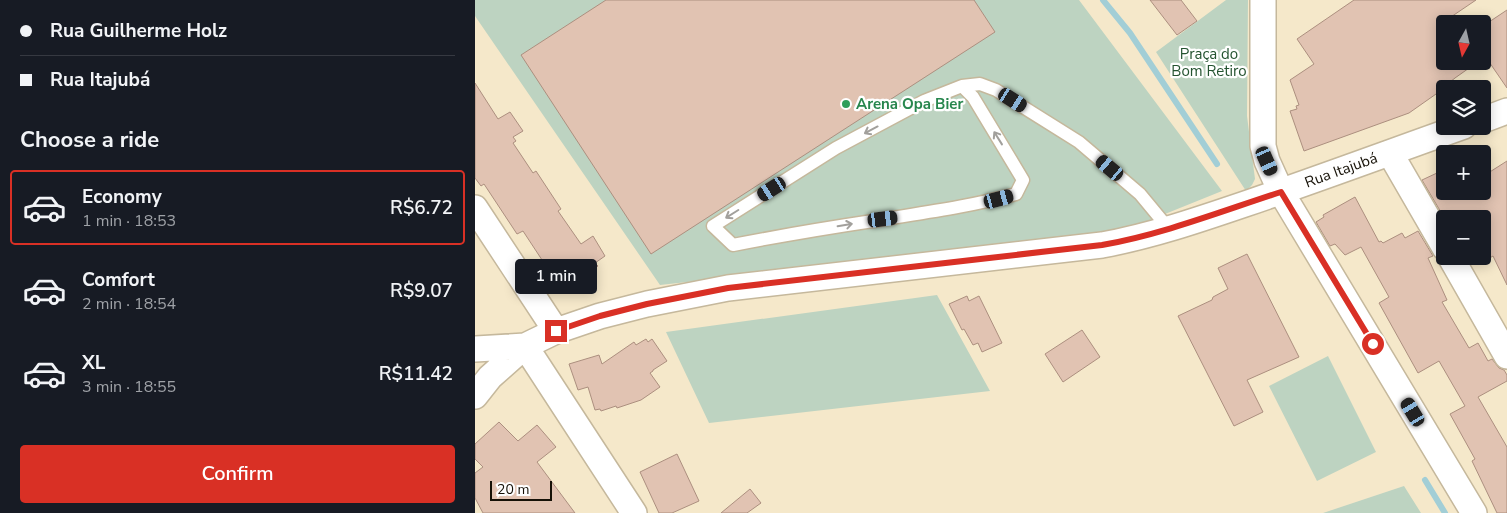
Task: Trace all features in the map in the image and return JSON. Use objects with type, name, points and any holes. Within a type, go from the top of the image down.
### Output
[{"type":"street","points":[[1263,0],[1263,146],[1267,161],[1281,192],[1474,513]]},
{"type":"street","points":[[1491,117],[1507,111]]},
{"type":"street","name":"Rua Itajubá","points":[[475,396],[491,377],[525,346],[556,331],[600,316],[647,304],[728,288],[1102,245],[1134,239],[1281,192],[1439,135]]},
{"type":"street","points":[[1390,153],[1436,232]]},
{"type":"street","points":[[475,208],[556,331]]},
{"type":"street","points":[[1455,265],[1507,356]]},
{"type":"street","points":[[475,349],[525,346],[634,513]]},
{"type":"lane","points":[[962,86],[973,97],[1023,180],[1016,194],[982,204],[733,245],[713,226],[836,148],[924,101],[962,86],[980,84],[996,90],[1079,142],[1140,194],[1169,229]]},
{"type":"green space","name":"Arena Opa Bier","points":[[475,0],[1079,0],[1222,191],[1113,235],[660,285],[475,16]]},
{"type":"green space","name":"Praça do Bom Retiro","points":[[1226,0],[1248,0],[1247,116],[1255,179],[1246,191],[1156,52]]},
{"type":"green space","points":[[937,295],[990,391],[709,423],[666,332]]},
{"type":"green space","points":[[1328,356],[1376,452],[1317,481],[1269,386]]},
{"type":"green space","points":[[1404,486],[1421,513],[1323,513]]},
{"type":"building","points":[[606,0],[974,0],[995,32],[651,254],[521,55]]},
{"type":"building","points":[[1150,0],[1181,0],[1197,21],[1177,35]]},
{"type":"building","points":[[1354,0],[1476,0],[1454,15],[1436,15],[1436,70],[1466,70],[1452,80],[1436,80],[1436,94],[1409,113],[1304,151],[1290,111],[1297,109],[1296,106],[1299,105],[1290,80],[1314,64],[1297,39]]},
{"type":"building","points":[[1507,10],[1507,88],[1491,65],[1491,21]]},
{"type":"building","points":[[475,83],[498,119],[510,112],[523,131],[513,137],[516,141],[513,143],[533,173],[536,171],[561,209],[558,211],[581,244],[593,236],[605,256],[595,263],[598,266],[562,290],[556,281],[549,286],[538,271],[546,266],[523,231],[517,234],[484,184],[481,186],[475,178]]},
{"type":"building","points":[[1507,161],[1507,285],[1493,256],[1491,257],[1491,210],[1440,210],[1422,180],[1436,173],[1436,200],[1491,200],[1491,171]]},
{"type":"building","points":[[1355,197],[1379,242],[1383,243],[1402,233],[1405,238],[1418,231],[1433,256],[1428,258],[1447,300],[1442,302],[1469,348],[1478,343],[1488,361],[1492,359],[1507,375],[1507,381],[1478,397],[1507,447],[1507,513],[1497,513],[1472,461],[1475,459],[1450,414],[1465,406],[1439,361],[1418,373],[1379,303],[1389,297],[1361,247],[1345,255],[1335,244],[1330,246],[1316,222],[1324,217],[1323,215]]},
{"type":"building","points":[[1247,254],[1299,357],[1247,380],[1263,412],[1234,426],[1178,316],[1212,300],[1213,297],[1228,289],[1218,268]]},
{"type":"building","points":[[967,296],[969,301],[979,296],[1002,343],[982,352],[978,343],[973,345],[964,329],[962,330],[949,304]]},
{"type":"building","points":[[1082,330],[1100,357],[1063,382],[1045,354]]},
{"type":"building","points":[[646,339],[648,342],[652,339],[667,361],[650,373],[660,387],[641,400],[617,408],[616,406],[601,411],[600,409],[595,410],[588,387],[578,390],[569,364],[599,355],[602,364],[634,342],[636,345]]},
{"type":"building","points":[[499,422],[518,441],[537,425],[556,447],[537,462],[575,513],[483,513],[475,498],[475,473],[483,467],[475,459],[475,444]]},
{"type":"building","points":[[677,454],[699,501],[672,513],[659,513],[640,472]]},
{"type":"building","points":[[750,489],[761,503],[747,513],[721,513]]},
{"type":"waterway","points":[[1103,0],[1130,33],[1217,164]]},
{"type":"waterway","points":[[1425,480],[1445,513]]},
{"type":"place","name":"Arena Opa Bier","points":[[846,104]]},
{"type":"route","points":[[556,331],[600,316],[647,304],[728,288],[1102,245],[1134,239],[1281,192],[1373,344]]}]
